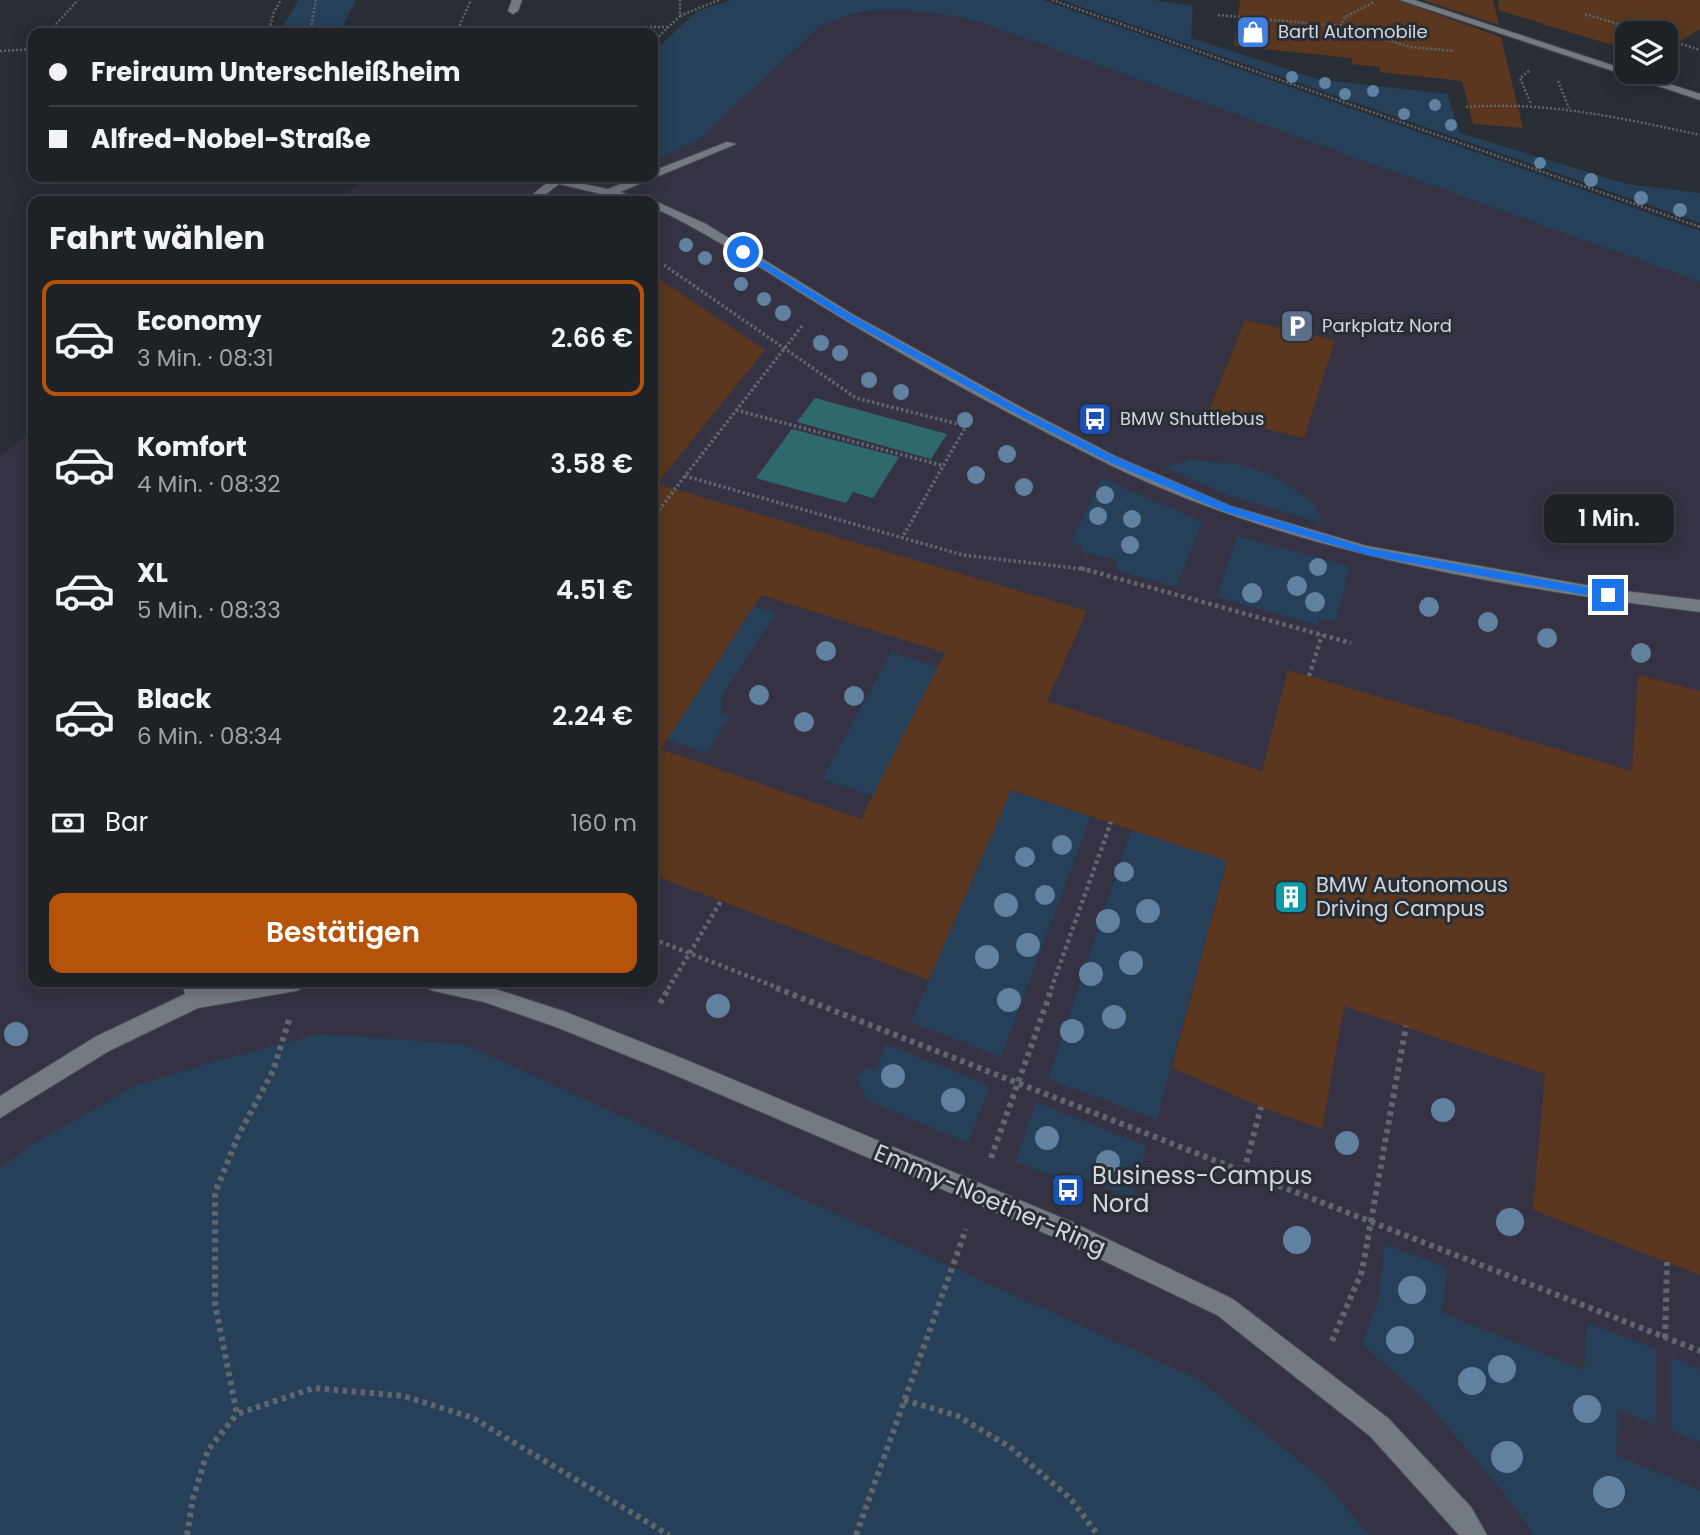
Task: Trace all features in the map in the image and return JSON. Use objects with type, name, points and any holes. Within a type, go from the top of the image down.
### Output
[{"type":"street","points":[[513,10],[517,0]]},
{"type":"street","points":[[1405,0],[1700,97]]},
{"type":"street","points":[[658,173],[731,144]]},
{"type":"street","points":[[537,196],[554,182]]},
{"type":"street","points":[[566,182],[625,196]]},
{"type":"street","points":[[610,192],[635,182]]},
{"type":"street","points":[[658,208],[702,226],[822,301],[944,371],[1073,440],[1226,509],[1367,551],[1608,595],[1700,606]]},
{"type":"street","points":[[0,1108],[194,990],[232,987]]},
{"type":"street","name":"Emmy-Noether-Ring","points":[[457,987],[484,993],[559,1019],[1064,1230],[1225,1307],[1379,1427],[1462,1516],[1474,1535]]},
{"type":"path","points":[[53,28],[78,0]]},
{"type":"path","points":[[269,28],[281,0]]},
{"type":"path","points":[[311,28],[316,0]]},
{"type":"path","points":[[459,28],[471,0]]},
{"type":"path","points":[[680,0],[680,16]]},
{"type":"path","points":[[658,38],[680,16],[719,0]]},
{"type":"path","points":[[1052,0],[1700,227]]},
{"type":"path","points":[[1340,26],[1345,18],[1378,0]]},
{"type":"path","points":[[1585,14],[1615,23]]},
{"type":"path","points":[[1218,15],[1340,26],[1411,47],[1459,51]]},
{"type":"path","points":[[535,27],[670,27]]},
{"type":"path","points":[[1678,43],[1700,50]]},
{"type":"path","points":[[0,51],[28,50]]},
{"type":"path","points":[[1519,65],[1532,69]]},
{"type":"path","points":[[1557,78],[1569,108]]},
{"type":"path","points":[[1466,107],[1496,103],[1569,108],[1700,135]]},
{"type":"path","points":[[664,265],[856,398],[967,426],[902,538]]},
{"type":"path","points":[[658,511],[822,301]]},
{"type":"path","points":[[736,410],[944,466]]},
{"type":"path","points":[[685,476],[963,555],[1088,569],[1351,643]]},
{"type":"path","points":[[1309,677],[1322,635]]},
{"type":"path","points":[[856,1535],[1111,822]]},
{"type":"path","points":[[660,1003],[721,901]]},
{"type":"path","points":[[658,941],[1700,1351]]},
{"type":"path","points":[[237,1414],[215,1304],[215,1193],[239,1134],[273,1071],[293,1007]]},
{"type":"path","points":[[1312,1375],[1337,1332],[1362,1271],[1406,1026]]},
{"type":"path","points":[[1244,1171],[1261,1107]]},
{"type":"path","points":[[1665,1338],[1667,1262]]},
{"type":"path","points":[[187,1535],[193,1498],[208,1450],[237,1414],[314,1388],[404,1396],[473,1418],[669,1535]]},
{"type":"path","points":[[904,1400],[958,1416],[1010,1447],[1070,1498],[1098,1535]]},
{"type":"shaded area","points":[[299,0],[356,0],[342,28],[281,28]]},
{"type":"shaded area","points":[[731,0],[1043,0],[1700,231],[1700,282],[979,22],[918,11],[877,10],[857,13],[819,27],[699,140],[658,158],[658,47],[696,12]]},
{"type":"shaded area","points":[[1061,0],[1154,0],[1193,6],[1191,38],[1317,79],[1447,94],[1460,133],[1627,184],[1700,193],[1700,223]]},
{"type":"shaded area","points":[[887,9],[931,11],[979,22],[1700,282],[1700,1535],[0,1535],[0,456],[28,435],[28,987],[658,987],[658,196],[343,196],[361,182],[658,182],[658,158],[699,140],[819,27],[835,17]]},
{"type":"shaded area","points":[[815,398],[947,434],[931,459],[797,422]]},
{"type":"shaded area","points":[[792,429],[899,457],[873,498],[853,492],[846,503],[756,478]]},
{"type":"shaded area","points":[[1189,460],[1238,464],[1274,476],[1313,502],[1323,523],[1239,499],[1164,468]]},
{"type":"shaded area","points":[[1102,478],[1202,522],[1176,587],[1116,570],[1118,560],[1080,552],[1083,545],[1071,542]]},
{"type":"shaded area","points":[[1237,536],[1350,566],[1336,622],[1320,618],[1317,625],[1217,597]]},
{"type":"shaded area","points":[[754,606],[776,613],[723,695],[721,713],[730,717],[707,753],[667,740]]},
{"type":"shaded area","points":[[891,652],[938,667],[873,796],[822,779]]},
{"type":"shaded area","points":[[1011,790],[1091,816],[1001,1057],[911,1022]]},
{"type":"shaded area","points":[[1131,830],[1227,861],[1157,1120],[1048,1079]]},
{"type":"shaded area","points":[[319,1034],[464,1044],[1200,1380],[1325,1482],[1369,1535],[0,1535],[0,1168],[29,1146],[135,1086],[215,1061]]},
{"type":"shaded area","points":[[886,1044],[990,1086],[968,1143],[868,1101],[856,1078],[867,1067],[875,1071]]},
{"type":"shaded area","points":[[1036,1102],[1147,1146],[1132,1198],[1066,1171],[1052,1176],[1016,1162]]},
{"type":"shaded area","points":[[1385,1244],[1447,1268],[1442,1313],[1584,1370],[1587,1323],[1656,1349],[1656,1425],[1617,1409],[1616,1455],[1700,1490],[1700,1535],[1534,1535],[1503,1492],[1426,1402],[1362,1344],[1378,1302]]},
{"type":"shaded area","points":[[1671,1357],[1700,1369],[1700,1442],[1672,1431]]},
{"type":"building","points":[[1240,0],[1397,0],[1501,37],[1523,128],[1473,124],[1462,81],[1380,72],[1380,67],[1352,64],[1352,58],[1234,46]]},
{"type":"building","points":[[1422,0],[1493,0],[1499,25]]},
{"type":"building","points":[[1499,0],[1700,0],[1700,29],[1678,43],[1678,21],[1615,21],[1615,46],[1498,10]]},
{"type":"building","name":"BMW Autonomous Driving Campus","points":[[658,278],[765,350],[658,483]]},
{"type":"building","points":[[1245,320],[1335,340],[1304,438],[1207,415]]},
{"type":"building","name":"BMW Autonomous Driving Campus","points":[[658,484],[1087,611],[1047,701],[1262,771],[1288,670],[1632,771],[1638,675],[1700,691],[1700,1275],[1533,1210],[1545,1074],[1344,1006],[1322,1129],[1261,1107],[1172,1068],[1227,861],[1011,790],[929,980],[658,877]],"holes":[[[761,595],[945,653],[861,819],[661,749]]]},
{"type":"place","name":"Bartl Automobile","points":[[1253,32]]},
{"type":"place","name":"Parkplatz Nord","points":[[1297,326]]},
{"type":"place","name":"BMW Shuttlebus","points":[[1095,419]]},
{"type":"place","name":"BMW Autonomous Driving Campus","points":[[1291,897]]},
{"type":"place","name":"Business-Campus Nord","points":[[1068,1190]]},
{"type":"route","points":[[743,252],[850,318],[1025,415],[1110,458],[1226,509],[1367,551],[1608,595]]}]
